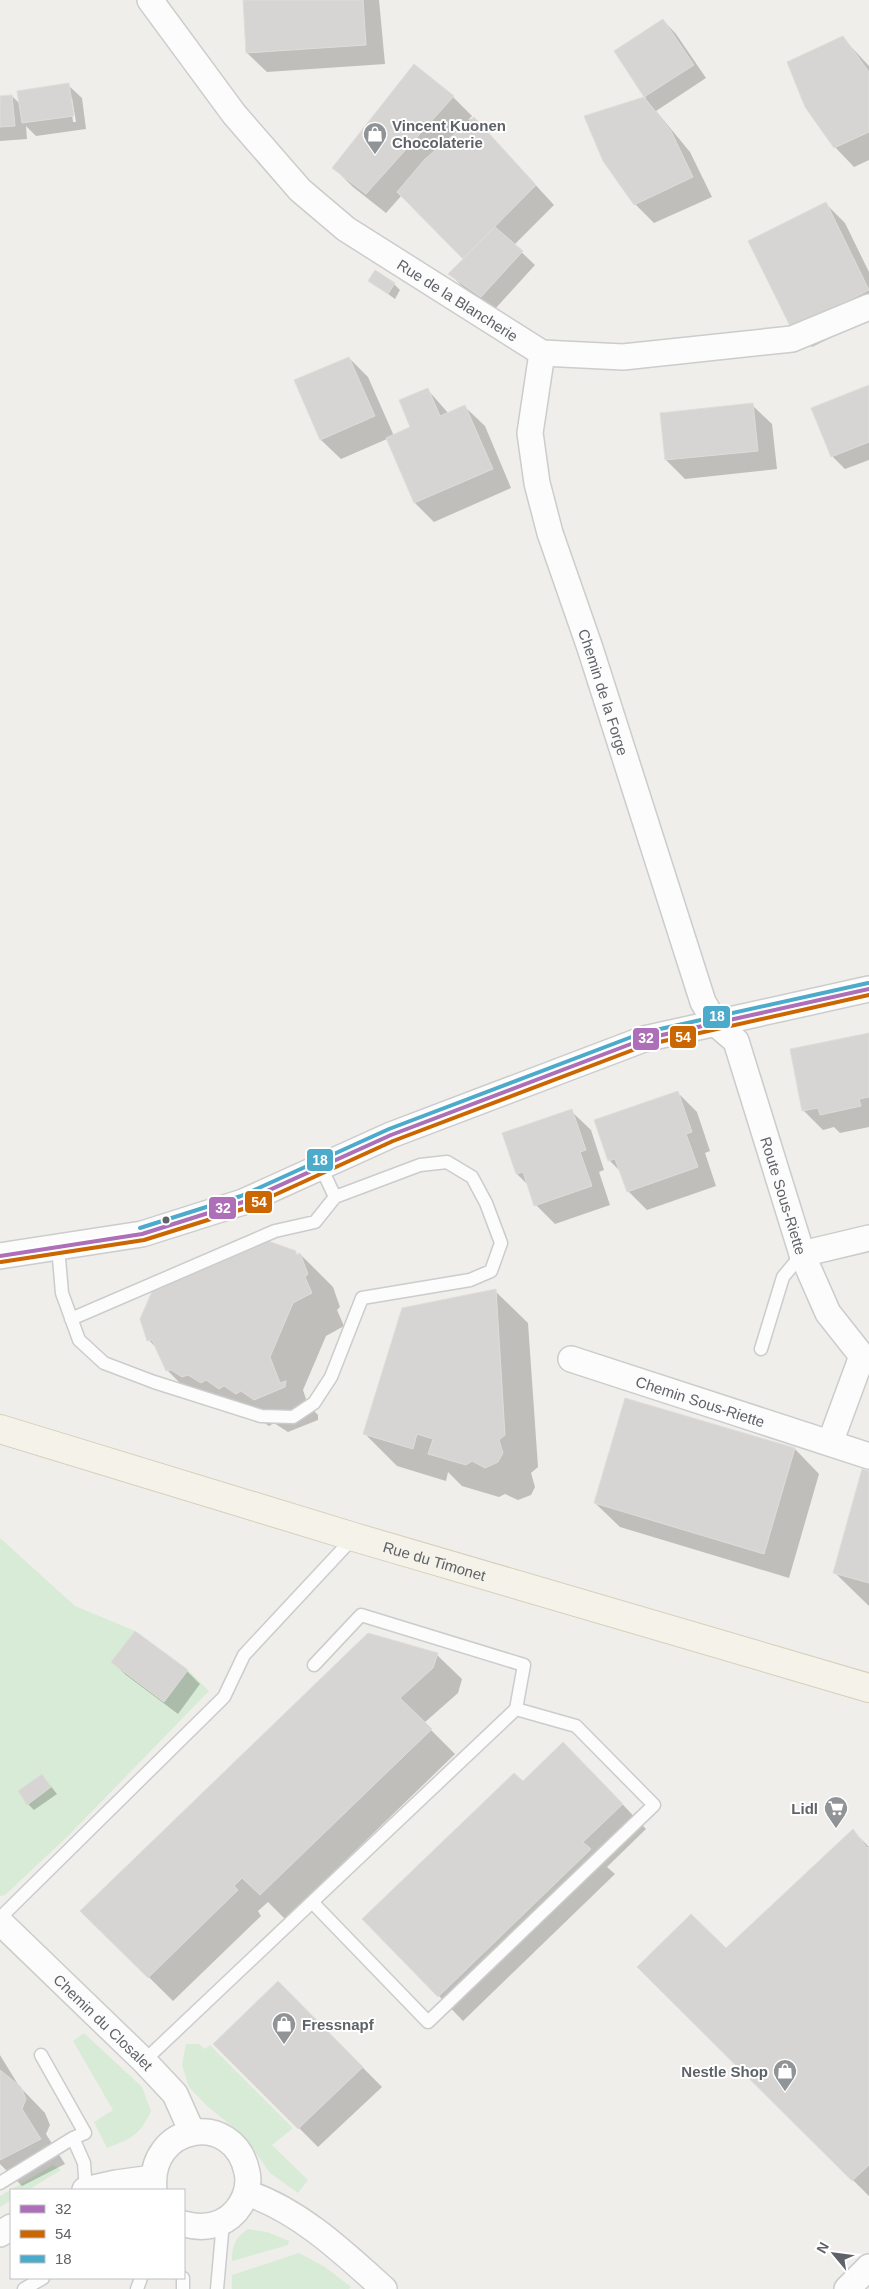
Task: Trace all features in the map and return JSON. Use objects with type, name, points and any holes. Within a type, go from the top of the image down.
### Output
[{"type":"main road","name":"Rue du Timonet","points":[[0,1429],[354,1537],[869,1688]]},
{"type":"street","name":"Rue de la Blancherie","points":[[150,0],[234,114],[300,190],[346,229],[542,353],[622,358],[792,339],[869,306]]},
{"type":"street","name":"Chemin de la Forge","points":[[542,353],[530,433],[537,483],[550,533],[590,648],[702,1002],[716,1024]]},
{"type":"street","points":[[0,1256],[142,1234],[244,1202],[391,1135],[644,1039],[869,989]]},
{"type":"street","name":"Route Sous-Riette","points":[[716,1024],[736,1041],[802,1254],[828,1313],[866,1359]]},
{"type":"street","points":[[802,1254],[869,1238]]},
{"type":"street","name":"Chemin Sous-Riette","points":[[571,1359],[869,1456]]},
{"type":"street","points":[[830,1443],[866,1359]]},
{"type":"street","name":"Chemin du Closalet","points":[[0,1922],[144,2061],[175,2094],[192,2132]]},
{"type":"street","points":[[89,2189],[116,2183],[154,2184],[155,2165],[169,2144],[180,2136],[192,2132],[208,2132],[224,2137],[237,2147],[245,2161],[248,2177],[247,2193],[233,2214],[222,2222],[209,2226],[185,2224]]},
{"type":"street","points":[[247,2193],[261,2198],[302,2222],[341,2250],[384,2289]]},
{"type":"street","points":[[847,2289],[869,2267]]},
{"type":"lane","points":[[58,1247],[62,1293],[71,1319],[79,1340],[104,1363],[154,1382],[261,1416],[293,1417],[314,1403],[331,1377],[362,1298],[470,1280],[491,1271],[500,1243],[486,1202],[472,1177],[447,1162],[420,1165],[335,1197],[315,1222],[275,1231],[71,1319]]},
{"type":"lane","points":[[321,1167],[335,1197]]},
{"type":"lane","points":[[761,1349],[783,1278],[802,1254]]},
{"type":"lane","points":[[0,1918],[224,1697],[244,1655],[354,1537]]},
{"type":"lane","points":[[144,2061],[516,1709],[524,1665],[361,1616],[314,1664]]},
{"type":"lane","points":[[312,1902],[428,2022],[654,1805],[576,1726],[516,1709]]},
{"type":"lane","points":[[0,2183],[73,2138],[85,2133],[41,2055]]},
{"type":"lane","points":[[73,2138],[84,2163],[85,2189]]},
{"type":"lane","points":[[217,2289],[222,2222]]},
{"type":"lane","points":[[24,2289],[41,2279]]},
{"type":"green space","points":[[0,1538],[75,1606],[135,1631],[188,1670],[209,1691],[68,1836],[5,1895],[0,1896]]},
{"type":"green space","points":[[84,2033],[142,2087],[151,2111],[139,2131],[129,2139],[107,2148],[94,2122],[113,2110],[73,2041]]},
{"type":"green space","points":[[186,2044],[199,2044],[205,2049],[210,2045],[293,2128],[272,2145],[308,2180],[298,2193],[270,2173],[243,2135],[207,2106],[189,2087],[182,2065]]},
{"type":"green space","points":[[53,2165],[61,2170],[30,2189],[12,2189]]},
{"type":"green space","points":[[10,2190],[10,2201],[0,2207],[0,2196]]},
{"type":"green space","points":[[248,2229],[267,2232],[289,2241],[288,2245],[232,2261],[235,2242]]},
{"type":"green space","points":[[299,2253],[325,2267],[351,2287],[349,2289],[232,2289],[232,2275]]},
{"type":"building","points":[[243,0],[363,0],[366,45],[246,53]]},
{"type":"building","points":[[663,19],[694,65],[644,97],[614,51]]},
{"type":"building","points":[[843,36],[869,72],[869,132],[834,148],[805,107],[787,62]]},
{"type":"building","points":[[414,64],[454,96],[366,194],[332,168]]},
{"type":"building","points":[[69,83],[74,116],[22,123],[17,91]]},
{"type":"building","points":[[12,95],[15,126],[0,127],[0,96]]},
{"type":"building","points":[[644,97],[671,131],[693,177],[634,205],[603,161],[584,116]]},
{"type":"building","points":[[474,117],[536,185],[463,259],[397,192],[425,159]]},
{"type":"building","points":[[826,202],[869,290],[791,328],[748,241]]},
{"type":"building","points":[[495,227],[523,251],[481,297],[448,274]]},
{"type":"building","points":[[375,270],[395,283],[388,294],[368,281]]},
{"type":"building","points":[[349,357],[375,416],[320,440],[294,380]]},
{"type":"building","points":[[869,385],[869,442],[831,457],[811,408]]},
{"type":"building","points":[[428,388],[440,416],[465,405],[493,469],[414,503],[386,438],[410,427],[399,400]]},
{"type":"building","points":[[753,403],[758,451],[665,460],[660,413]]},
{"type":"building","points":[[869,1033],[869,1097],[859,1099],[861,1106],[820,1115],[818,1108],[802,1111],[790,1049]]},
{"type":"building","points":[[678,1091],[692,1132],[686,1134],[698,1167],[627,1192],[615,1159],[608,1161],[594,1120]]},
{"type":"building","points":[[572,1109],[586,1150],[580,1152],[592,1186],[534,1206],[523,1172],[516,1174],[502,1133]]},
{"type":"building","points":[[268,1241],[296,1251],[296,1255],[300,1253],[308,1274],[305,1277],[312,1293],[293,1303],[270,1357],[280,1383],[286,1381],[285,1387],[254,1400],[241,1391],[236,1394],[224,1386],[219,1389],[206,1380],[201,1383],[188,1375],[182,1377],[171,1370],[166,1371],[152,1340],[147,1341],[140,1319],[154,1287]]},
{"type":"building","points":[[496,1289],[505,1435],[499,1440],[503,1453],[498,1462],[485,1468],[472,1461],[466,1465],[428,1454],[433,1439],[417,1434],[413,1449],[363,1434],[402,1308]]},
{"type":"building","points":[[625,1398],[795,1448],[764,1554],[594,1503]]},
{"type":"building","points":[[862,1469],[869,1471],[869,1583],[833,1573]]},
{"type":"building","points":[[135,1631],[188,1670],[164,1702],[111,1662]]},
{"type":"building","points":[[368,1633],[438,1653],[433,1668],[400,1698],[432,1729],[260,1895],[242,1878],[234,1886],[238,1890],[148,1978],[80,1911]]},
{"type":"building","points":[[563,1742],[623,1804],[583,1842],[591,1849],[438,1997],[362,1919],[514,1773],[523,1781]]},
{"type":"building","points":[[42,1774],[51,1787],[27,1805],[18,1791]]},
{"type":"building","points":[[853,1829],[867,1848],[869,1847],[869,2165],[852,2181],[637,1967],[691,1914],[726,1948]]},
{"type":"building","points":[[278,1981],[363,2067],[298,2129],[213,2044]]},
{"type":"building","points":[[0,2070],[21,2087],[26,2099],[22,2109],[41,2139],[0,2160]]},
{"type":"transit line","name":"18","points":[[140,1228],[241,1196],[389,1129],[642,1033],[868,983]]},
{"type":"transit line","name":"32","points":[[0,1256],[142,1234],[243,1202],[391,1135],[644,1039],[869,989]]},
{"type":"transit line","name":"54","points":[[1,1262],[144,1240],[246,1208],[393,1141],[646,1045],[869,995]]},
{"type":"place","name":"Vincent Kuonen Chocolaterie","points":[[375,155]]},
{"type":"place","name":"Lidl","points":[[836,1829]]},
{"type":"place","name":"Fressnapf","points":[[284,2045]]},
{"type":"place","name":"Nestle Shop","points":[[785,2092]]}]
